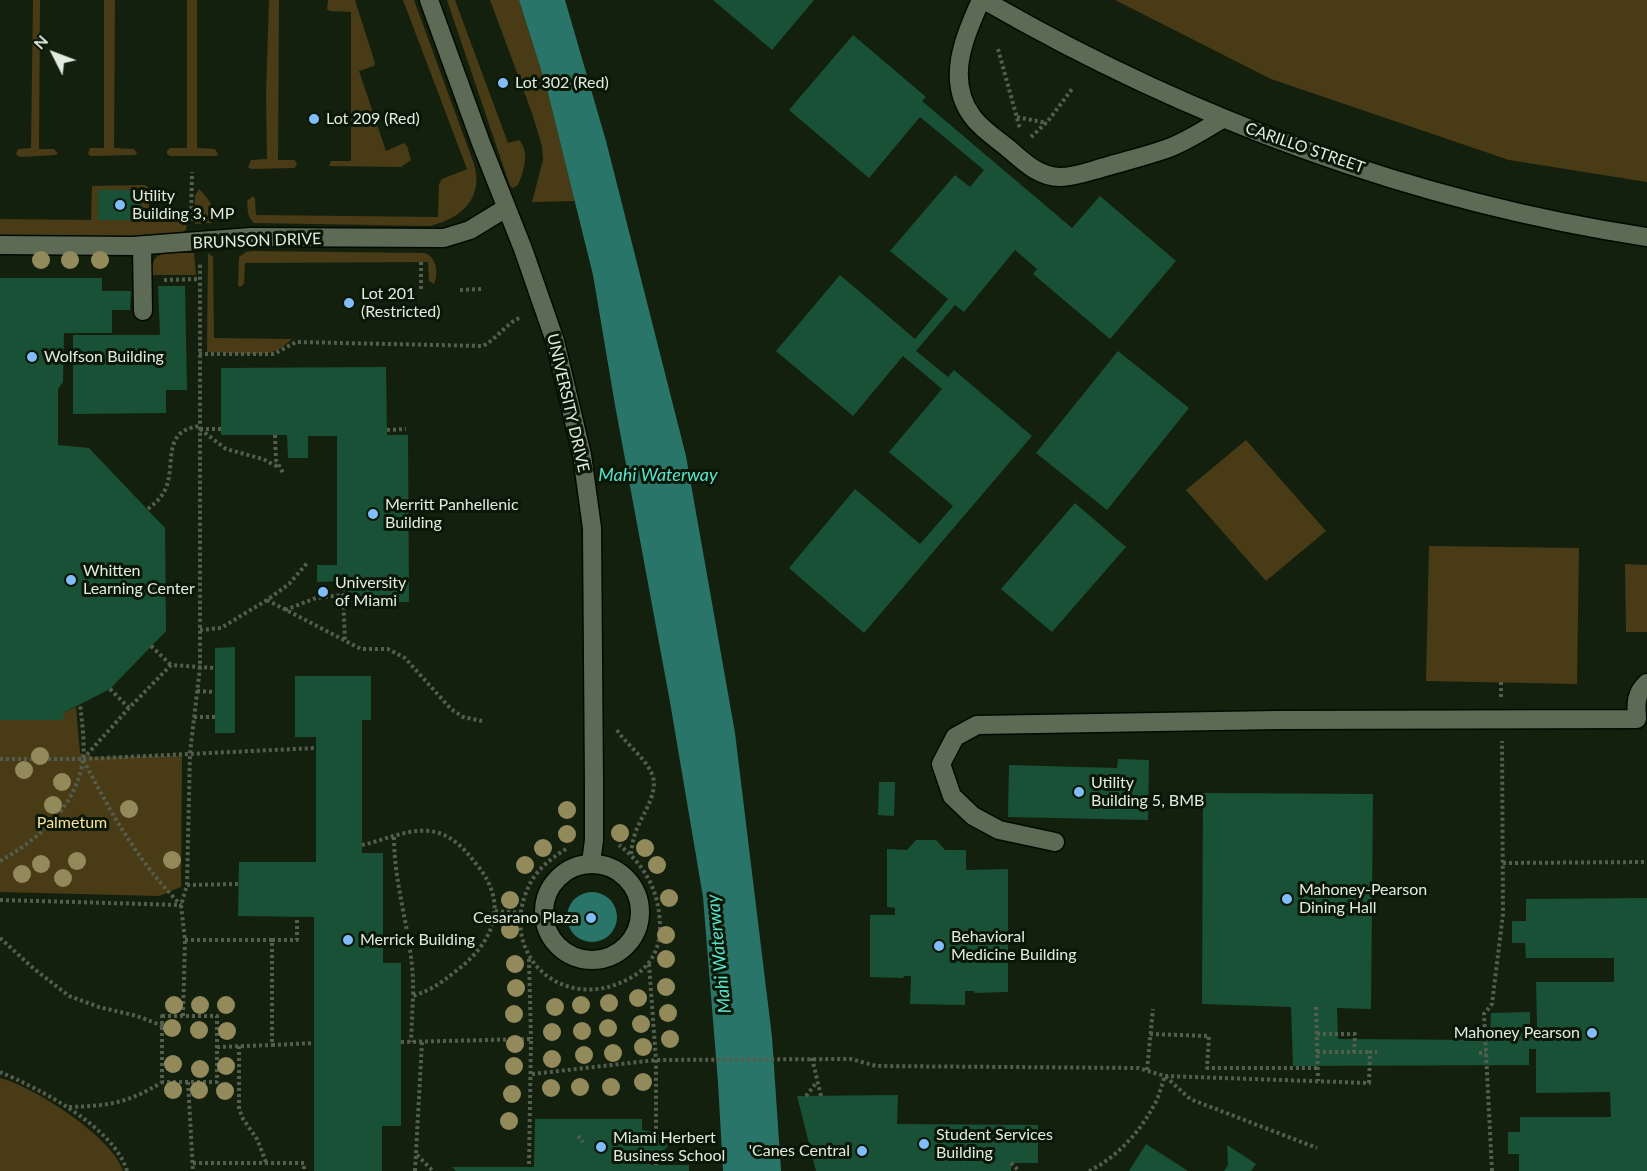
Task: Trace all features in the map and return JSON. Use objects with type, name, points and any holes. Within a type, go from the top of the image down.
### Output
[{"type":"street","name":"UNIVERSITY DRIVE","points":[[429,0],[523,249],[555,341],[582,455],[592,528],[594,840],[591,862]]},
{"type":"street","name":"CARILLO STREET","points":[[983,0],[1088,57],[1222,119],[1324,157],[1472,200],[1647,237]]},
{"type":"street","points":[[983,0],[961,48],[960,88],[964,104],[973,118],[1028,166],[1043,174],[1059,177],[1078,174],[1167,149],[1222,119]]},
{"type":"street","name":"BRUNSON DRIVE","points":[[0,245],[142,246],[251,237],[444,238],[470,230],[506,208]]},
{"type":"street","points":[[142,246],[143,311]]},
{"type":"street","points":[[1055,842],[999,830],[973,816],[952,796],[941,764],[955,737],[977,725],[1278,720],[1637,719],[1636,699],[1640,690],[1647,683]]},
{"type":"street","points":[[591,862],[604,864],[619,871],[630,882],[638,896],[640,912],[638,927],[624,947],[604,959],[588,960],[572,956],[559,948],[549,935],[543,920],[544,904],[549,888],[559,876],[572,867],[591,862]]},
{"type":"path","points":[[998,49],[1023,140],[1033,136],[1047,123],[1072,89]]},
{"type":"path","points":[[1017,117],[1047,123]]},
{"type":"path","points":[[191,224],[192,172]]},
{"type":"path","points":[[183,1016],[185,940],[181,905],[188,885],[190,753],[200,667],[198,354],[200,261]]},
{"type":"path","points":[[421,262],[421,290]]},
{"type":"path","points":[[152,280],[199,279]]},
{"type":"path","points":[[460,290],[483,289]]},
{"type":"path","points":[[198,354],[274,354],[296,342],[483,346],[495,340],[516,319],[528,315]]},
{"type":"path","points":[[148,509],[160,499],[166,490],[174,442],[178,434],[188,428],[220,429]]},
{"type":"path","points":[[199,428],[226,449],[263,459],[278,467],[283,473]]},
{"type":"path","points":[[387,430],[406,429]]},
{"type":"path","points":[[275,435],[278,467]]},
{"type":"path","points":[[200,630],[221,628],[267,600],[288,584],[308,562]]},
{"type":"path","points":[[343,582],[345,642]]},
{"type":"path","points":[[285,610],[316,598],[343,595]]},
{"type":"path","points":[[267,600],[361,649],[388,649],[405,657],[451,709],[463,717],[482,721]]},
{"type":"path","points":[[151,646],[171,665],[215,668]]},
{"type":"path","points":[[83,759],[171,665]]},
{"type":"path","points":[[110,689],[129,708]]},
{"type":"path","points":[[197,691],[215,692]]},
{"type":"path","points":[[0,861],[40,833],[62,811],[78,779],[83,759],[80,704]]},
{"type":"path","points":[[194,717],[215,717]]},
{"type":"path","points":[[1492,1171],[1484,1014],[1492,1004],[1503,914],[1502,741]]},
{"type":"path","points":[[0,759],[83,759],[316,748]]},
{"type":"path","points":[[83,759],[125,835],[164,887],[181,905]]},
{"type":"path","points":[[362,845],[417,830],[438,833],[462,846],[482,871],[492,891],[495,911],[490,933],[483,946],[470,960],[432,990],[413,996]]},
{"type":"path","points":[[394,837],[394,858],[414,973],[411,1042]]},
{"type":"path","points":[[529,957],[546,976],[569,988],[595,991],[618,985],[639,973],[649,963],[660,938],[659,911],[655,891],[631,854],[619,845]]},
{"type":"path","points":[[529,1167],[532,1074],[529,957],[522,934],[521,913],[533,879],[549,861],[566,849]]},
{"type":"path","points":[[1503,863],[1647,862]]},
{"type":"path","points":[[188,885],[238,884]]},
{"type":"path","points":[[0,900],[181,905]]},
{"type":"path","points":[[495,911],[521,913]]},
{"type":"path","points":[[185,940],[297,940],[297,916]]},
{"type":"path","points":[[0,938],[69,996],[163,1026]]},
{"type":"path","points":[[272,940],[272,1045]]},
{"type":"path","points":[[649,963],[656,1060],[656,1132]]},
{"type":"path","points":[[1316,1007],[1318,1081]]},
{"type":"path","points":[[1147,1071],[1153,1009]]},
{"type":"path","points":[[69,1107],[118,1103],[144,1093],[162,1082],[217,1082],[217,1016],[162,1016],[162,1082]]},
{"type":"path","points":[[1150,1034],[1209,1036],[1207,1068],[1317,1068]]},
{"type":"path","points":[[1317,1034],[1355,1034],[1354,1052]]},
{"type":"path","points":[[401,1042],[531,1039]]},
{"type":"path","points":[[415,1171],[422,1042]]},
{"type":"path","points":[[217,1047],[314,1043]]},
{"type":"path","points":[[239,1046],[239,1109],[257,1139],[266,1162]]},
{"type":"path","points":[[1317,1052],[1377,1052]]},
{"type":"path","points":[[532,1074],[656,1060],[812,1058],[851,1059],[876,1066],[1138,1068],[1165,1076],[1369,1083],[1370,1052]]},
{"type":"path","points":[[1479,1053],[1486,1053]]},
{"type":"path","points":[[812,1058],[821,1096]]},
{"type":"path","points":[[0,1072],[69,1107],[119,1154],[127,1171]]},
{"type":"path","points":[[1165,1076],[1190,1099],[1317,1148]]},
{"type":"path","points":[[1089,1171],[1109,1159],[1126,1144],[1154,1107],[1165,1076]]},
{"type":"path","points":[[806,1096],[818,1081]]},
{"type":"path","points":[[188,1082],[193,1171]]},
{"type":"path","points":[[578,1136],[583,1142]]},
{"type":"path","points":[[417,1155],[433,1171]]},
{"type":"path","points":[[656,1158],[656,1165]]},
{"type":"path","points":[[193,1163],[304,1163],[304,1171]]},
{"type":"path","points":[[1011,1163],[1019,1171]]},
{"type":"green space","points":[[33,0],[40,0],[39,149],[54,149],[58,154],[20,157],[16,154],[18,149],[31,148]]},
{"type":"green space","points":[[104,0],[115,0],[114,148],[134,149],[137,153],[135,155],[91,156],[88,154],[90,148],[104,148]]},
{"type":"green space","points":[[187,0],[197,0],[197,148],[215,149],[218,154],[216,156],[170,156],[167,154],[170,148],[187,148]]},
{"type":"green space","points":[[269,0],[279,0],[278,160],[295,160],[297,165],[294,168],[251,169],[248,167],[251,160],[267,159],[266,95]]},
{"type":"green space","points":[[328,0],[355,0],[375,63],[374,66],[359,71],[386,151],[404,143],[407,146],[411,160],[401,167],[329,166],[331,161],[351,161],[351,12],[330,11],[327,9]]},
{"type":"green space","points":[[403,0],[414,0],[474,164],[476,187],[468,205],[452,218],[430,226],[254,223],[249,216],[247,201],[253,196],[256,215],[438,217],[439,184],[442,179],[467,169]]},
{"type":"green space","points":[[447,0],[455,0],[508,143],[519,140],[524,150],[525,162],[522,174],[518,185],[513,188],[510,186]]},
{"type":"green space","points":[[490,0],[519,0],[547,89],[575,201],[532,202],[543,160],[542,146]]},
{"type":"green space","points":[[1115,0],[1647,0],[1647,182],[1509,160],[1271,79]]},
{"type":"green space","points":[[145,185],[149,188],[149,218],[187,218],[186,230],[182,233],[133,237],[0,237],[0,219],[91,220],[92,186]],"holes":[[[99,190],[140,190],[141,220],[98,220]]]},
{"type":"green space","points":[[199,189],[212,207],[214,220],[211,223],[195,224],[195,196]]},
{"type":"green space","points":[[252,251],[424,253],[434,261],[436,275],[434,284],[429,281],[428,262],[245,263],[244,284],[240,287],[238,285],[239,257]]},
{"type":"green space","points":[[164,253],[194,253],[196,275],[151,275],[153,261]]},
{"type":"green space","points":[[208,253],[213,257],[214,338],[292,339],[283,347],[265,353],[207,352]]},
{"type":"green space","points":[[1246,440],[1326,531],[1266,581],[1186,490]]},
{"type":"green space","points":[[1429,546],[1579,548],[1577,684],[1426,681]]},
{"type":"green space","points":[[1625,564],[1647,565],[1647,632],[1626,632]]},
{"type":"green space","name":"Palmetum","points":[[76,707],[80,753],[94,757],[182,756],[181,887],[159,896],[0,892],[0,720],[63,720],[63,713]]},
{"type":"green space","points":[[0,1078],[32,1091],[89,1129],[105,1144],[123,1171],[0,1171]]},
{"type":"water","name":"Mahi Waterway","points":[[519,0],[565,0],[606,141],[686,456],[735,733],[772,1037],[781,1171],[723,1171],[703,897],[670,702],[593,275],[547,89]]},
{"type":"water","points":[[587,892],[597,892],[610,899],[617,912],[617,922],[610,935],[597,942],[587,942],[578,938],[571,931],[567,922],[567,912],[571,903],[578,896]]},
{"type":"building","points":[[713,0],[814,0],[772,50]]},
{"type":"building","points":[[853,35],[926,97],[922,101],[1072,228],[1100,196],[1176,261],[1110,339],[1033,274],[1037,269],[1015,250],[964,312],[955,305],[916,351],[948,377],[954,370],[1032,436],[864,633],[789,568],[855,489],[920,544],[953,506],[889,452],[942,389],[903,356],[853,416],[776,351],[840,275],[915,339],[948,299],[890,251],[955,175],[970,187],[984,170],[920,117],[869,178],[789,110]]},
{"type":"building","name":"Utility Building 3, MP","points":[[98,190],[141,190],[141,220],[98,220]]},
{"type":"building","name":"Whitten Learning Center","points":[[0,278],[102,278],[102,291],[131,291],[130,310],[112,310],[112,333],[64,333],[63,382],[58,389],[58,445],[89,448],[165,528],[166,631],[110,689],[63,713],[63,720],[0,720]]},
{"type":"building","points":[[158,286],[185,286],[187,390],[166,390],[166,413],[73,414],[73,335],[160,335]]},
{"type":"building","points":[[1118,351],[1189,408],[1107,510],[1036,453]]},
{"type":"building","name":"Merritt Panhellenic Building","points":[[386,367],[387,435],[408,435],[409,602],[348,602],[348,581],[317,582],[317,565],[337,565],[337,436],[308,436],[308,458],[288,458],[287,435],[221,435],[221,368]]},
{"type":"building","points":[[1075,503],[1126,547],[1052,632],[1001,589]]},
{"type":"building","points":[[235,647],[235,733],[215,733],[215,648]]},
{"type":"building","name":"Merrick Building","points":[[295,676],[371,676],[371,720],[362,720],[362,853],[383,853],[383,963],[401,963],[401,1126],[382,1126],[382,1171],[314,1171],[314,917],[238,916],[239,862],[316,862],[316,737],[295,737]]},
{"type":"building","name":"Utility Building 5, BMB","points":[[1118,759],[1149,760],[1148,820],[1008,817],[1009,765],[1117,768]]},
{"type":"building","points":[[879,782],[895,782],[894,816],[878,815]]},
{"type":"building","points":[[1203,793],[1373,794],[1371,1009],[1337,1008],[1338,1039],[1490,1040],[1491,1013],[1530,1012],[1530,1027],[1537,1027],[1536,982],[1614,982],[1614,958],[1526,958],[1525,943],[1512,943],[1512,921],[1526,921],[1526,899],[1647,898],[1647,1171],[1519,1171],[1519,1154],[1508,1154],[1508,1132],[1520,1132],[1520,1117],[1611,1117],[1610,1092],[1536,1093],[1536,1049],[1529,1049],[1529,1065],[1293,1066],[1291,1007],[1202,1004]]},
{"type":"building","name":"Behavioral Medicine Building","points":[[916,840],[936,840],[945,850],[966,850],[966,870],[1008,869],[1008,992],[965,991],[965,1005],[910,1004],[911,976],[903,978],[870,977],[870,915],[895,915],[895,908],[887,907],[887,849],[907,850]]},
{"type":"building","name":"Student Services Building","points":[[898,1095],[897,1124],[1038,1125],[1038,1163],[1011,1163],[1011,1171],[816,1171],[797,1096]]},
{"type":"building","name":"Miami Herbert Business School","points":[[535,1119],[642,1119],[642,1130],[677,1136],[650,1165],[689,1165],[689,1171],[456,1171],[452,1167],[534,1167]]},
{"type":"building","points":[[1146,1144],[1188,1171],[1129,1171]]},
{"type":"building","points":[[1227,1145],[1256,1164],[1251,1171],[1224,1171],[1228,1165]]},
{"type":"place","name":"Lot 302 (Red)","points":[[503,83]]},
{"type":"place","name":"Lot 209 (Red)","points":[[314,119]]},
{"type":"place","name":"Utility Building 3, MP","points":[[120,205]]},
{"type":"place","name":"Lot 201 (Restricted)","points":[[349,303]]},
{"type":"place","name":"Wolfson Building","points":[[32,357]]},
{"type":"place","name":"Merritt Panhellenic Building","points":[[373,514]]},
{"type":"place","name":"Whitten Learning Center","points":[[71,580]]},
{"type":"place","name":"University of Miami","points":[[323,592]]},
{"type":"place","name":"Utility Building 5, BMB","points":[[1079,792]]},
{"type":"place","name":"Mahoney-Pearson Dining Hall","points":[[1287,899]]},
{"type":"place","name":"Cesarano Plaza","points":[[591,918]]},
{"type":"place","name":"Merrick Building","points":[[348,940]]},
{"type":"place","name":"Behavioral Medicine Building","points":[[939,946]]},
{"type":"place","name":"Mahoney Pearson","points":[[1592,1033]]},
{"type":"place","name":"Student Services Building","points":[[924,1144]]},
{"type":"place","name":"Miami Herbert Business School","points":[[601,1147]]},
{"type":"place","name":"'Canes Central","points":[[862,1151]]}]
